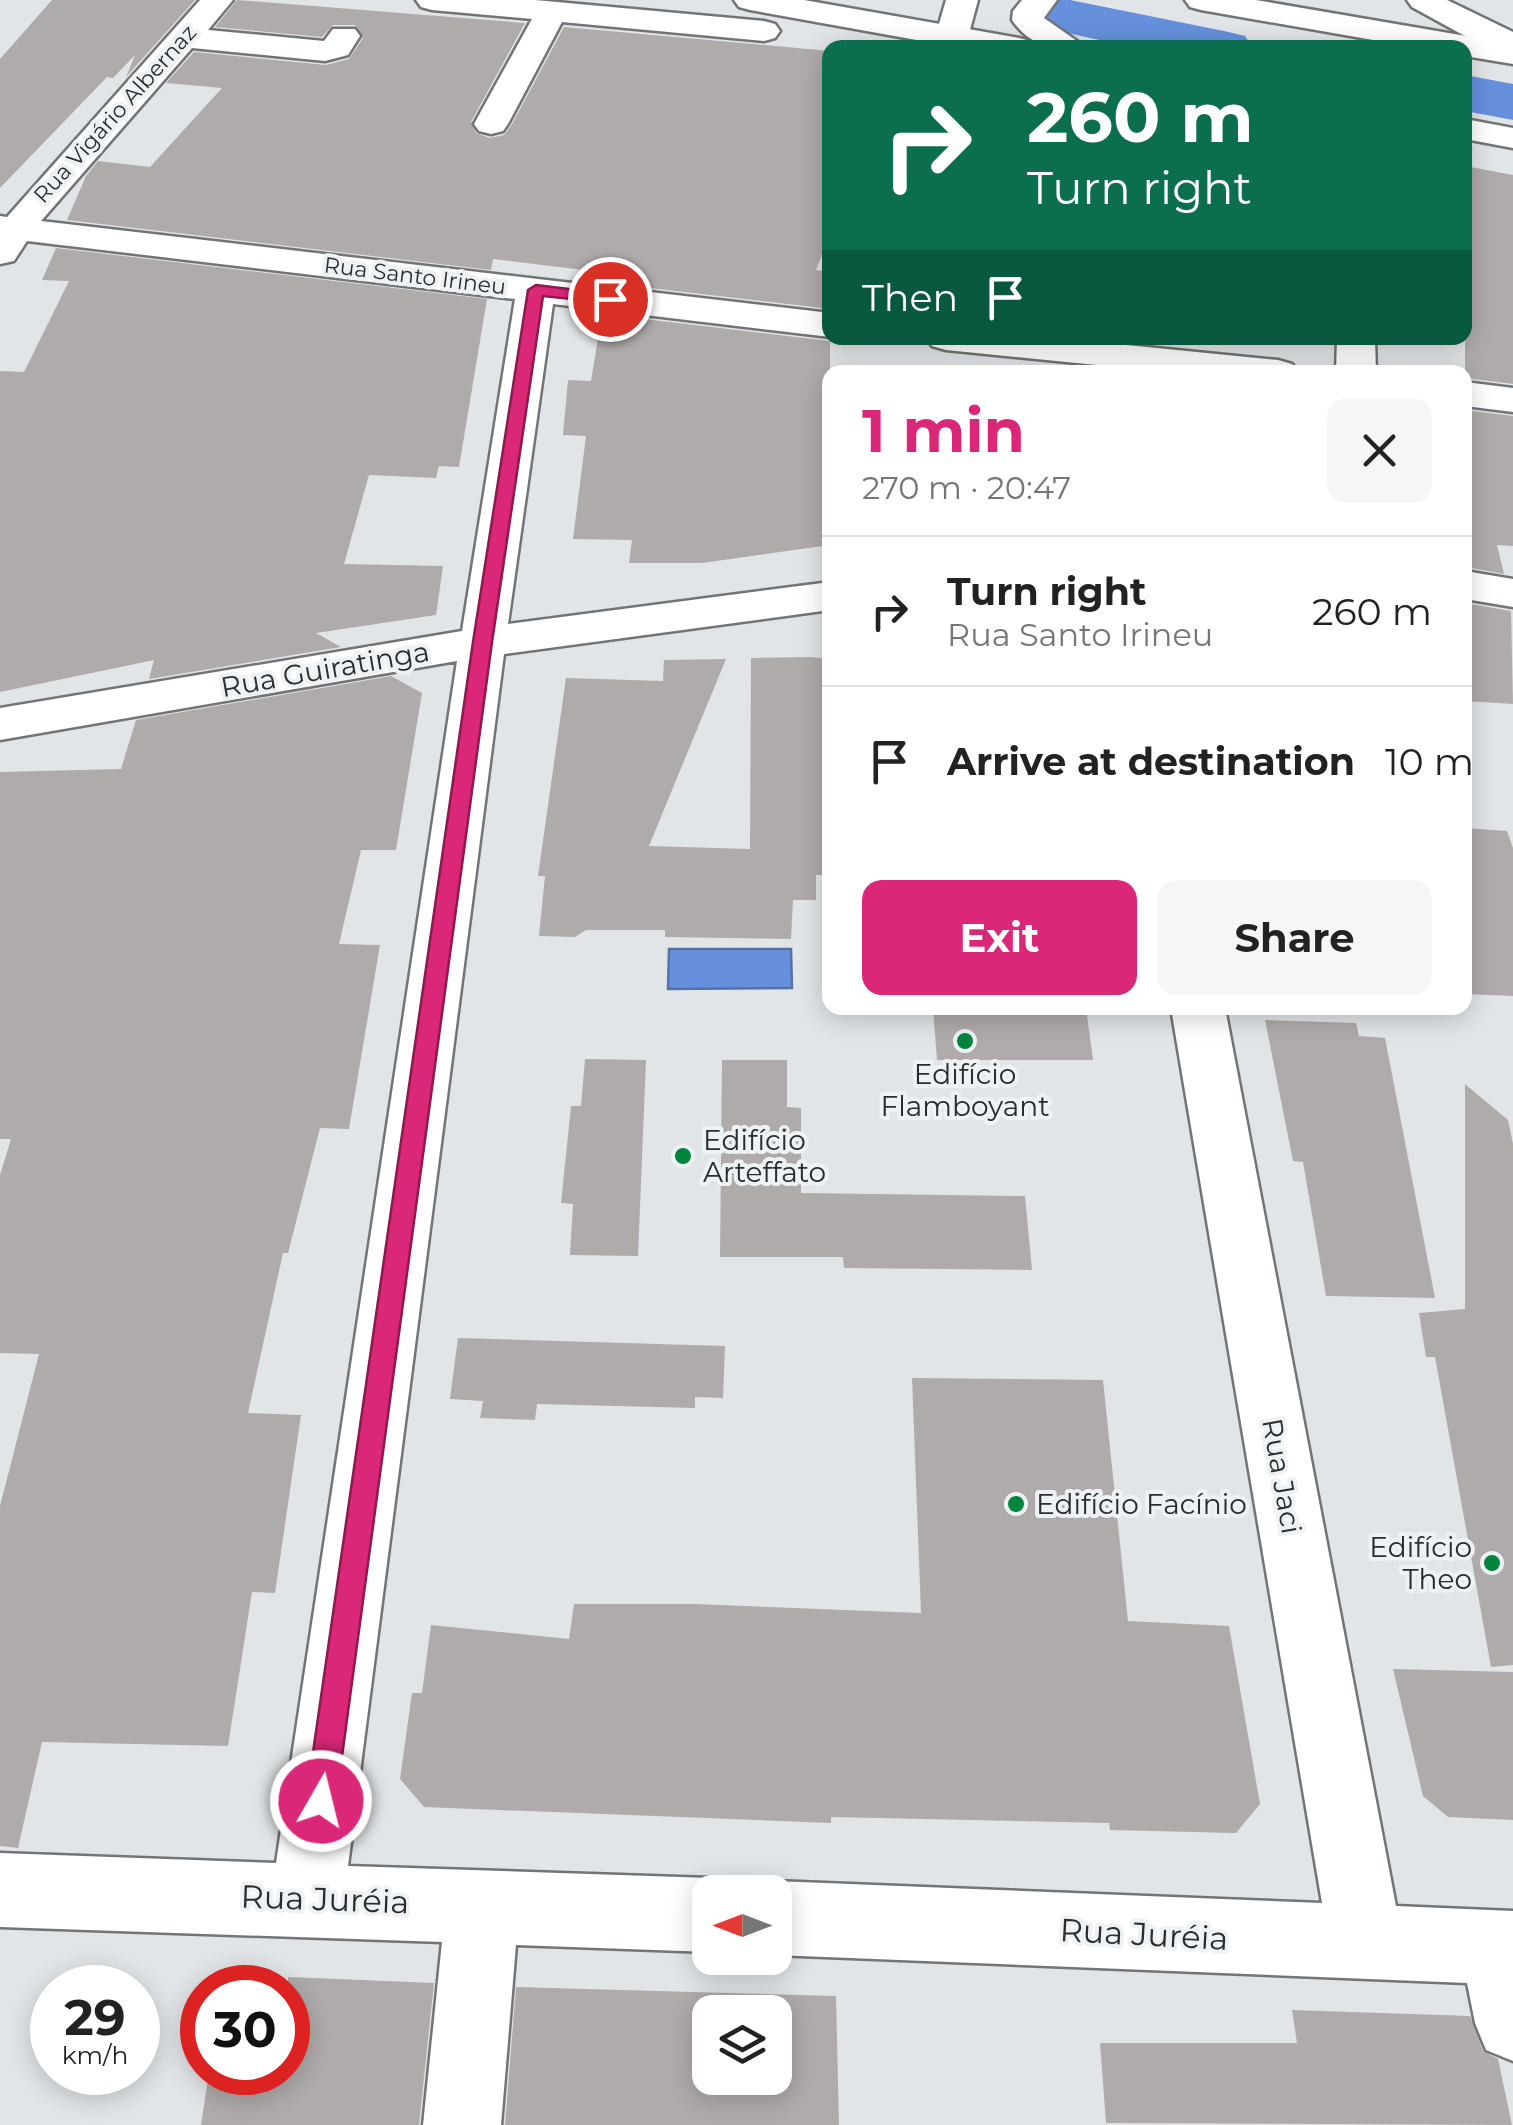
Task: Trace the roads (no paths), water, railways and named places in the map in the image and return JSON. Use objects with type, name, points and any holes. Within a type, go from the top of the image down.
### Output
[{"type":"street","name":"Rua Vigário Albernaz","points":[[5,237],[217,0]]},
{"type":"street","points":[[432,0],[552,11],[768,9],[954,29],[992,40]]},
{"type":"street","points":[[840,0],[879,4],[908,0]]},
{"type":"street","points":[[1041,0],[1029,11],[1028,20],[1055,40]]},
{"type":"street","points":[[1201,0],[1434,40]]},
{"type":"street","points":[[1422,0],[1435,16],[1445,40]]},
{"type":"street","points":[[1422,0],[1474,28],[1513,42]]},
{"type":"street","points":[[490,124],[552,11]]},
{"type":"street","points":[[183,38],[325,51],[336,48],[344,36]]},
{"type":"street","points":[[1472,47],[1513,54]]},
{"type":"street","points":[[1472,130],[1513,138]]},
{"type":"street","name":"Rua Santo Irineu","points":[[5,237],[536,290],[822,324]]},
{"type":"street","points":[[307,1898],[536,290]]},
{"type":"street","points":[[989,345],[1093,362],[1148,365]]},
{"type":"street","points":[[1472,395],[1513,400]]},
{"type":"street","points":[[1472,586],[1513,593]]},
{"type":"street","name":"Rua Guiratinga","points":[[0,724],[483,642],[822,597]]},
{"type":"street","name":"Rua Jaci","points":[[1199,1015],[1366,1944]]},
{"type":"street","name":"Rua Juréia","points":[[0,1890],[692,1914]]},
{"type":"street","points":[[462,2125],[482,1905]]},
{"type":"street","name":"Rua Juréia","points":[[792,1919],[1505,1948]]},
{"type":"street","points":[[1505,1948],[1513,2022]]},
{"type":"water","points":[[669,949],[791,949],[792,988],[668,989]]},
{"type":"waterway","points":[[1060,15],[1184,40]]},
{"type":"waterway","points":[[1472,94],[1513,102]]},
{"type":"place","name":"Edifício Flamboyant","points":[[965,1041]]},
{"type":"place","name":"Edifício Arteffato","points":[[683,1156]]},
{"type":"place","name":"Edifício Facínio","points":[[1016,1504]]},
{"type":"place","name":"Edifício Theo","points":[[1492,1563]]}]
